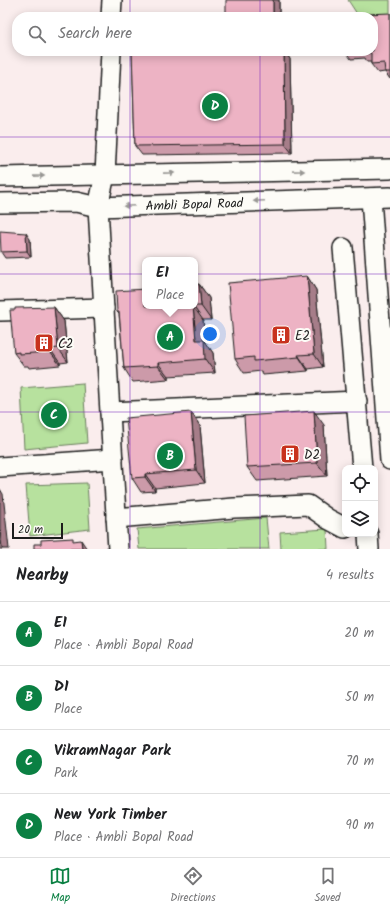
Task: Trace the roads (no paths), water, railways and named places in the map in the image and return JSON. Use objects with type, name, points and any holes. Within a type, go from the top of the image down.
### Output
[{"type":"street","points":[[111,12],[112,0]]},
{"type":"street","points":[[110,56],[105,175],[98,207],[118,549]]},
{"type":"street","points":[[0,177],[390,169]]},
{"type":"street","name":"Ambli Bopal Road","points":[[0,203],[76,202],[98,207],[390,197]]},
{"type":"street","points":[[371,198],[390,460]]},
{"type":"street","points":[[343,248],[362,465]]},
{"type":"street","points":[[0,311],[104,308]]},
{"type":"street","points":[[110,412],[356,401]]},
{"type":"street","points":[[0,467],[113,459]]},
{"type":"street","points":[[116,518],[234,508],[308,505],[342,526]]},
{"type":"place","name":"New York Timber","points":[[215,106]]},
{"type":"place","name":"E2","points":[[281,335]]},
{"type":"place","name":"E1","points":[[170,337]]},
{"type":"place","name":"C2","points":[[44,343]]},
{"type":"place","name":"VikramNagar Park","points":[[54,415]]},
{"type":"place","name":"D2","points":[[290,454]]},
{"type":"place","name":"D1","points":[[170,456]]}]
